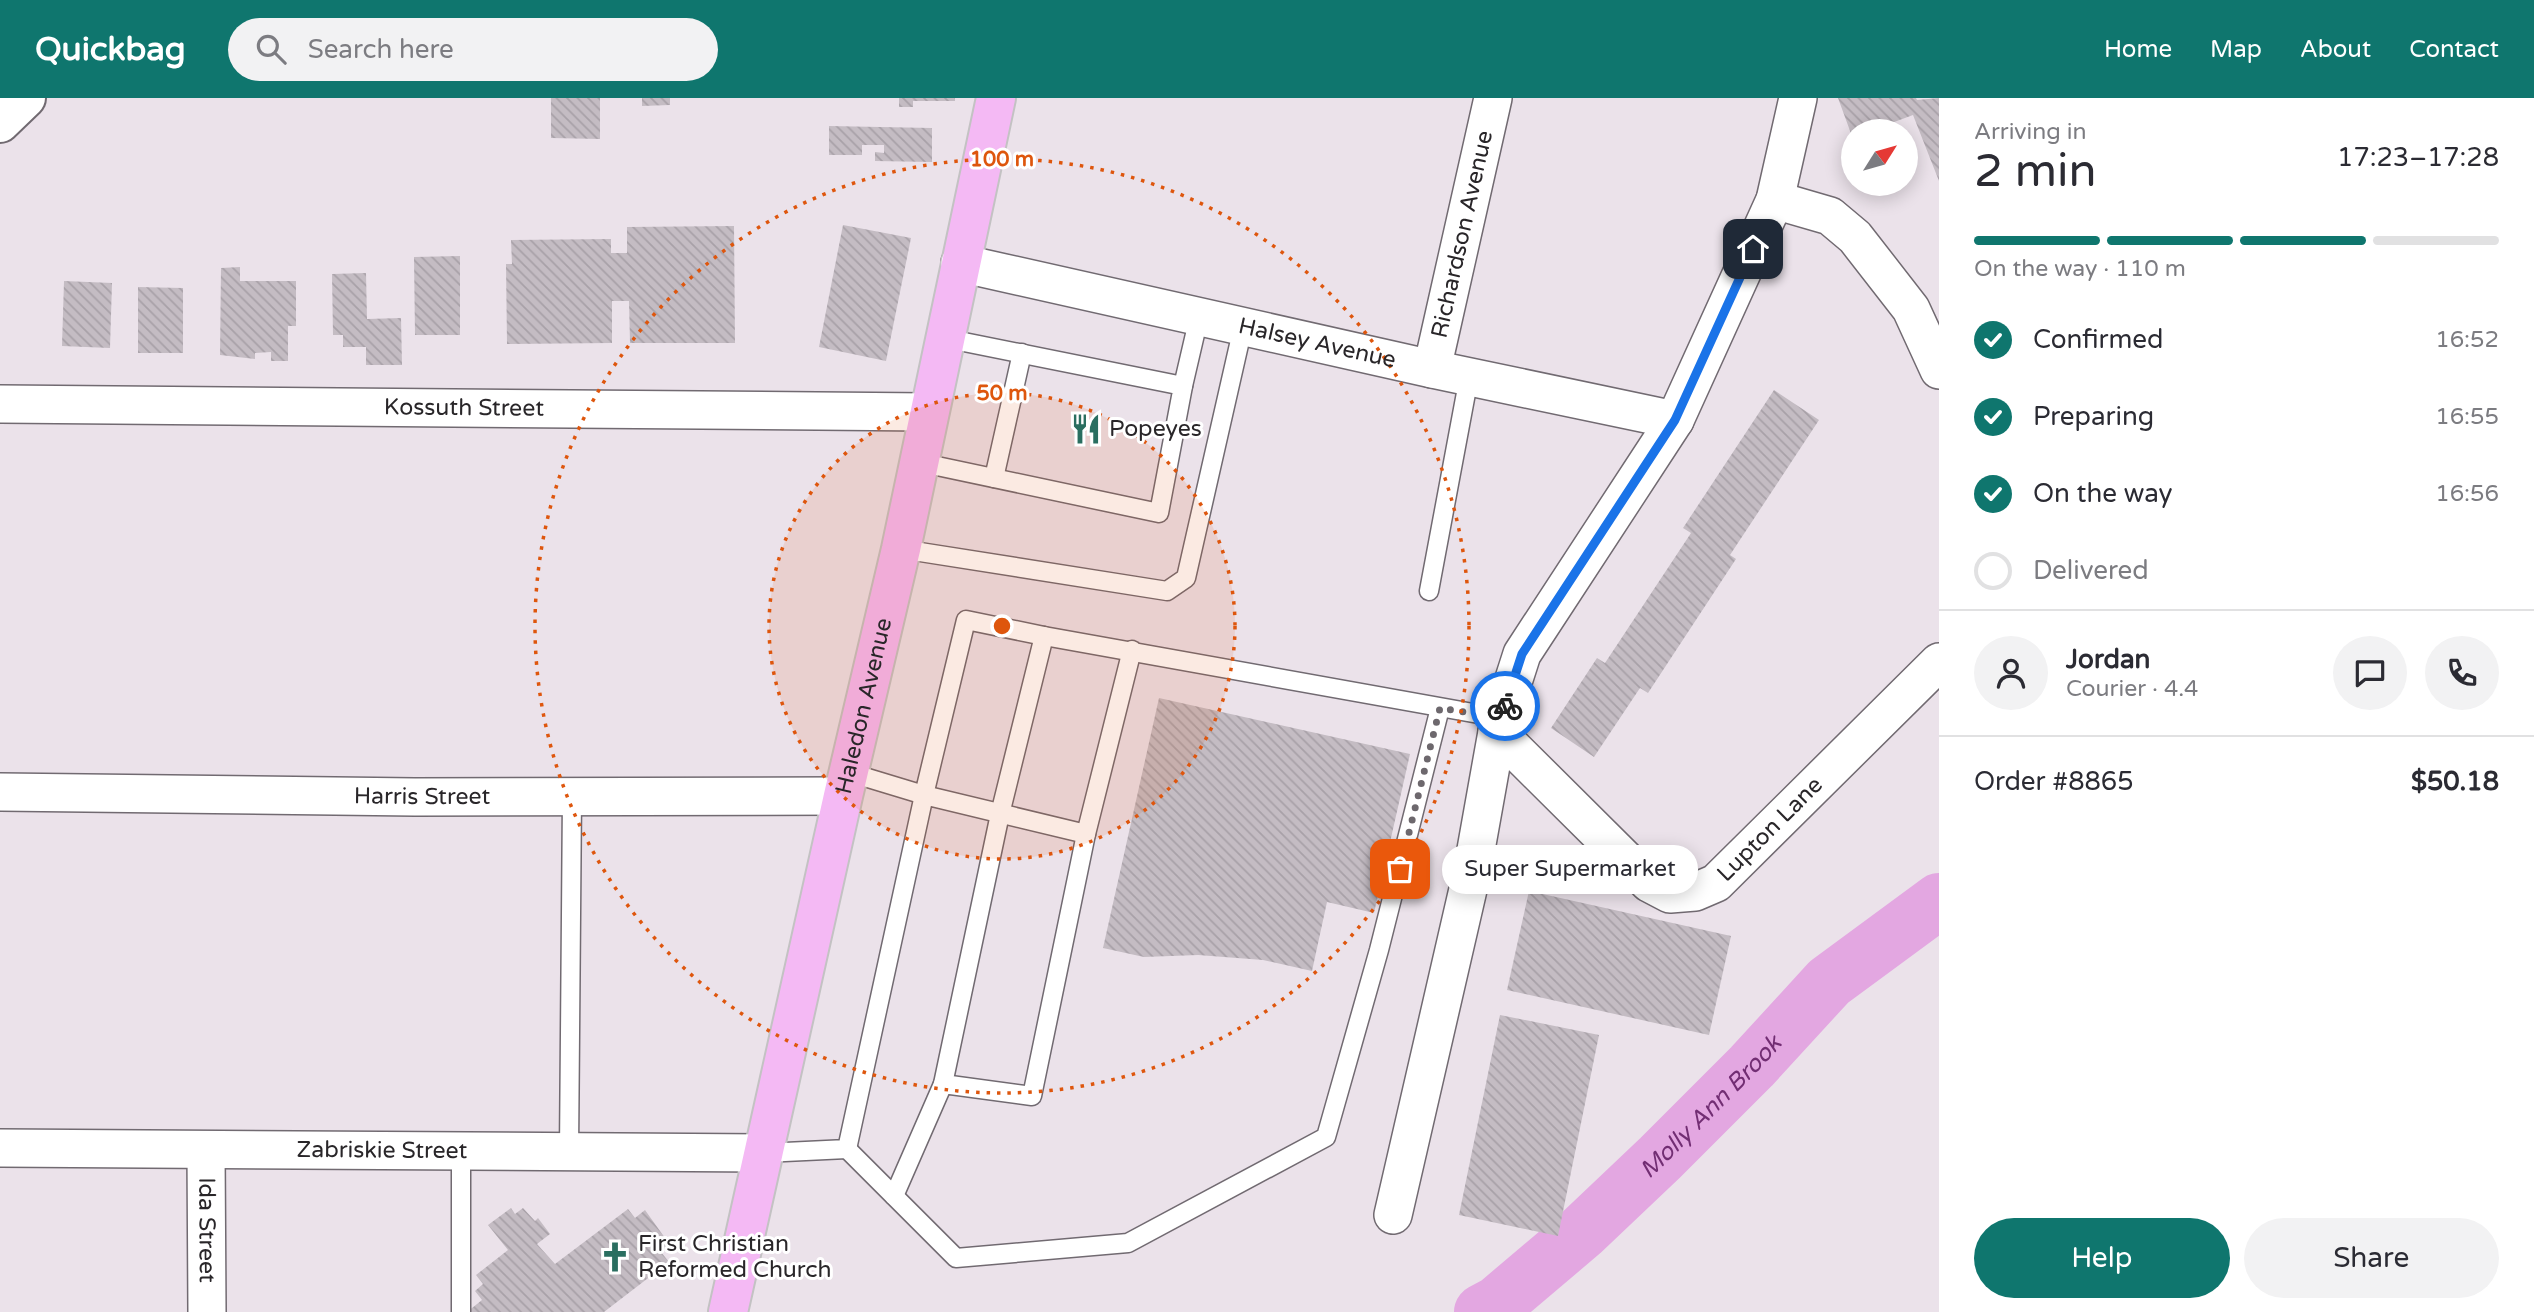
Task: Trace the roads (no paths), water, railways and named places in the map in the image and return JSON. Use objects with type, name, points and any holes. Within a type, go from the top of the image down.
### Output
[{"type":"main road","points":[[0,123],[26,98]]},
{"type":"main road","name":"Haledon Avenue","points":[[728,1312],[901,549],[996,98]]},
{"type":"street","name":"Richardson Avenue","points":[[1432,369],[1493,98]]},
{"type":"street","points":[[1393,1215],[1472,872],[1499,725],[1522,654],[1675,420],[1775,200],[1798,98]]},
{"type":"street","points":[[1775,200],[1830,216],[1855,237],[1911,309],[1939,370]]},
{"type":"street","name":"Halsey Avenue","points":[[960,263],[1432,369],[1675,420]]},
{"type":"street","name":"Kossuth Street","points":[[0,404],[928,412]]},
{"type":"street","name":"Lupton Lane","points":[[1499,725],[1649,883],[1670,894],[1695,892],[1716,883],[1939,662]]},
{"type":"street","name":"Harris Street","points":[[0,792],[572,796],[846,784]]},
{"type":"street","name":"Zabriskie Street","points":[[0,1148],[764,1153]]},
{"type":"street","name":"Ida Street","points":[[206,1150],[207,1312]]},
{"type":"lane","points":[[918,463],[1159,513],[1199,317]]},
{"type":"lane","points":[[901,549],[1167,591],[1186,578],[1243,327]]},
{"type":"lane","points":[[944,338],[1183,387]]},
{"type":"lane","points":[[994,478],[1021,353]]},
{"type":"lane","points":[[1429,591],[1469,377]]},
{"type":"lane","points":[[847,1149],[924,795],[966,620],[1440,708],[1499,725]]},
{"type":"lane","points":[[894,1196],[943,1084],[1000,814],[1044,636]]},
{"type":"lane","points":[[943,1084],[1032,1096],[1086,834],[1132,650]]},
{"type":"lane","points":[[764,1153],[847,1149],[956,1258],[1128,1243],[1326,1137],[1379,950],[1440,708]]},
{"type":"lane","points":[[846,784],[924,795],[1086,834]]},
{"type":"lane","points":[[569,1152],[572,796]]},
{"type":"lane","points":[[461,1152],[461,1312]]},
{"type":"waterway","name":"Molly Ann Brook","points":[[1482,1312],[1497,1304],[1582,1232],[1660,1158],[1752,1066],[1829,982],[1939,901]]},
{"type":"place","name":"Popeyes","points":[[1086,429]]},
{"type":"place","name":"Super Supermarket","points":[[1400,869]]},
{"type":"place","name":"First Christian Reformed Church","points":[[615,1257]]}]
